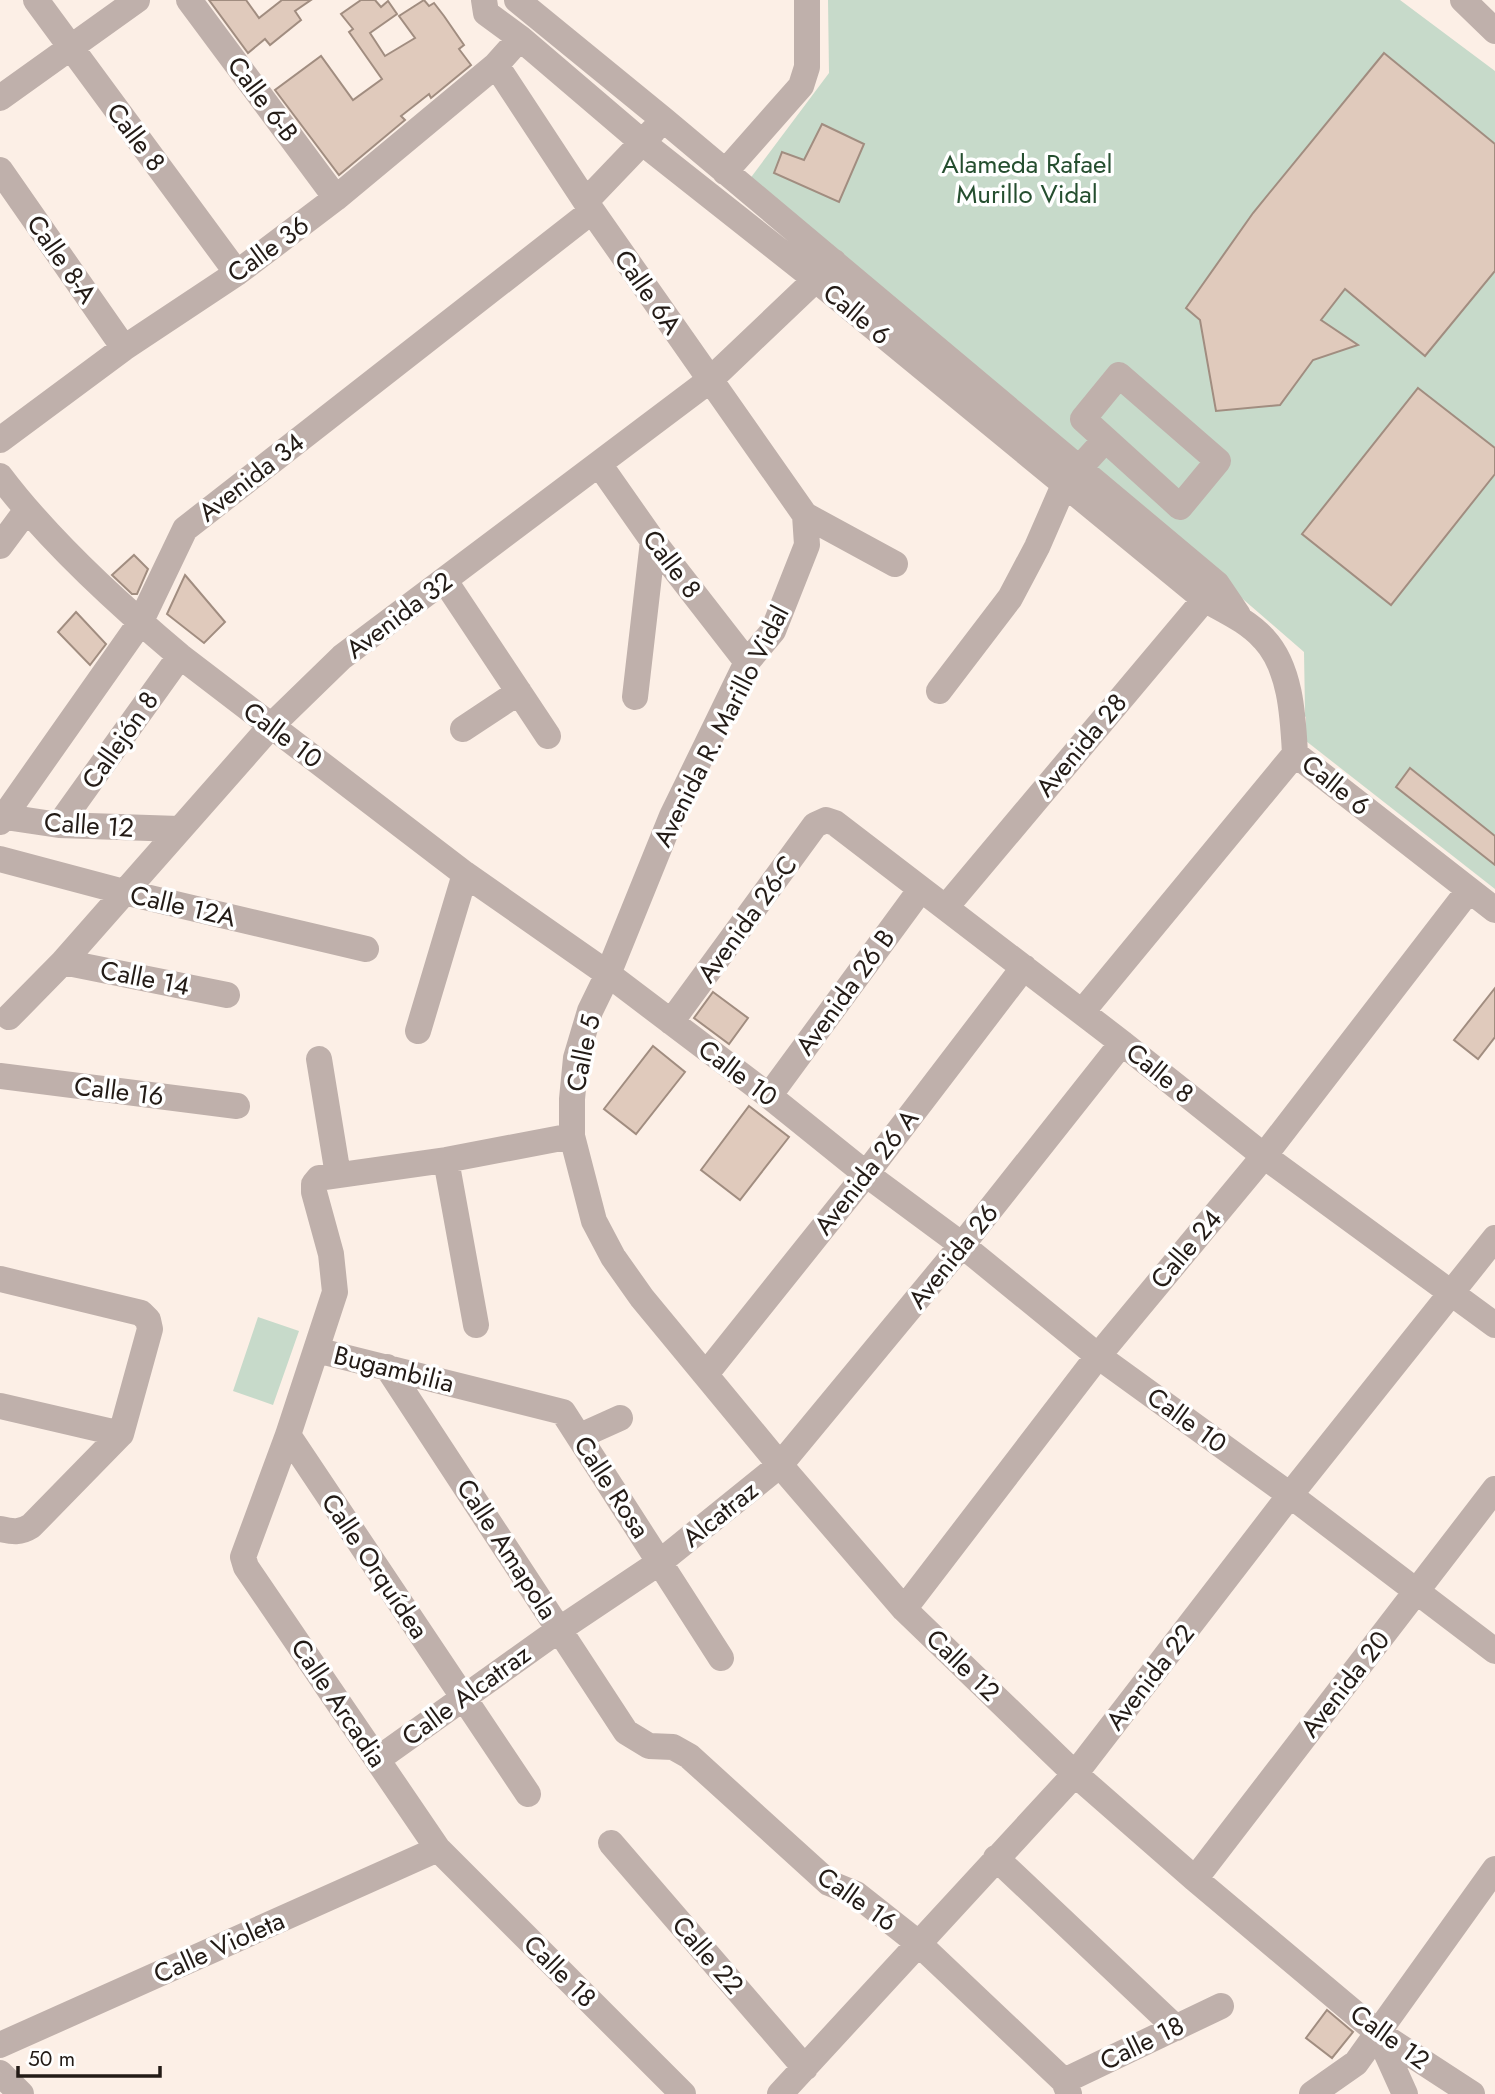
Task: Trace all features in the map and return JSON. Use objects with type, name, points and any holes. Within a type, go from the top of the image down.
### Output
[{"type":"street","name":"Calle 8","points":[[36,0],[237,273]]},
{"type":"street","points":[[0,98],[137,0]]},
{"type":"street","name":"Calle 6-B","points":[[189,0],[336,198]]},
{"type":"street","name":"Calle 6","points":[[484,0],[486,13],[520,38],[643,143],[824,270],[1211,591],[1265,639],[1278,660],[1287,684],[1295,754],[1495,910]]},
{"type":"street","name":"Calle 6","points":[[517,0],[725,172],[824,270]]},
{"type":"street","points":[[725,172],[801,86],[807,67],[807,0]]},
{"type":"street","points":[[1463,0],[1495,30]]},
{"type":"street","name":"Calle 36","points":[[0,440],[124,348],[237,273],[336,198],[496,65],[520,38]]},
{"type":"street","name":"Calle 6A","points":[[496,65],[589,206],[805,515]]},
{"type":"street","name":"Avenida 34","points":[[1,818],[140,622],[185,529],[589,206],[664,120]]},
{"type":"street","name":"Calle 8-A","points":[[0,170],[124,348]]},
{"type":"street","name":"Avenida 32","points":[[9,1017],[63,962],[271,726],[342,657],[710,380],[824,270]]},
{"type":"street","points":[[1119,375],[1218,461],[1180,507],[1105,440],[1083,419],[1119,375]]},
{"type":"street","points":[[939,691],[1010,598],[1071,476],[1105,440]]},
{"type":"street","name":"Calle 8","points":[[599,464],[653,541],[747,662]]},
{"type":"street","name":"Calle 10","points":[[0,476],[26,511],[140,622],[180,656],[465,874],[608,974],[962,1245],[1098,1356],[1290,1495],[1495,1651]]},
{"type":"street","points":[[0,546],[26,511]]},
{"type":"street","points":[[805,515],[895,564]]},
{"type":"street","name":"Avenida R. Marillo Vidal","points":[[608,974],[672,816],[747,662],[773,631],[807,545],[805,515]]},
{"type":"street","points":[[635,697],[653,541]]},
{"type":"street","points":[[445,581],[548,736]]},
{"type":"street","name":"Avenida 28","points":[[946,907],[1211,591]]},
{"type":"street","name":"Callejón 8","points":[[60,825],[180,656]]},
{"type":"street","points":[[463,729],[519,692]]},
{"type":"street","points":[[1082,1012],[1295,754]]},
{"type":"street","name":"Calle 12","points":[[1,818],[60,825],[179,830]]},
{"type":"street","name":"Calle 8","points":[[825,820],[835,823],[946,907],[1122,1042],[1264,1156],[1495,1325]]},
{"type":"street","name":"Avenida 26-C","points":[[671,1022],[815,825],[825,820]]},
{"type":"street","name":"Calle 12A","points":[[0,859],[124,892],[366,948]]},
{"type":"street","points":[[418,1031],[465,874]]},
{"type":"street","name":"Avenida 26 B","points":[[769,1096],[921,889]]},
{"type":"street","name":"Calle 24","points":[[904,1609],[1098,1356],[1264,1156],[1469,890]]},
{"type":"street","name":"Calle 14","points":[[63,962],[227,995]]},
{"type":"street","name":"Avenida 26 A","points":[[706,1374],[866,1174],[1024,967]]},
{"type":"street","name":"Calle 5","points":[[572,1136],[576,1058],[590,1011],[608,974]]},
{"type":"street","name":"Avenida 26","points":[[780,1465],[962,1245],[1122,1042]]},
{"type":"street","points":[[319,1059],[326,1179]]},
{"type":"street","name":"Calle 16","points":[[0,1076],[237,1106]]},
{"type":"street","points":[[316,1350],[335,1292],[331,1254],[314,1192],[326,1179],[572,1136]]},
{"type":"street","name":"Calle 12","points":[[572,1136],[594,1221],[612,1257],[642,1298],[780,1465],[904,1609],[1075,1774],[1195,1879],[1377,2032],[1472,2094]]},
{"type":"street","points":[[446,1160],[476,1325]]},
{"type":"street","name":"Avenida 22","points":[[799,2083],[918,1943],[1075,1774],[1290,1495],[1495,1238]]},
{"type":"street","points":[[0,1279],[141,1313],[148,1320],[150,1329],[121,1434],[31,1526],[11,1530]]},
{"type":"street","name":"Bugambilia","points":[[243,1557],[316,1350],[563,1412]]},
{"type":"street","name":"Calle Amapola","points":[[387,1367],[626,1732]]},
{"type":"street","points":[[0,1406],[121,1434]]},
{"type":"street","name":"Calle Rosa","points":[[563,1412],[721,1658]]},
{"type":"street","points":[[580,1436],[620,1418]]},
{"type":"street","name":"Calle Orquídea","points":[[288,1435],[528,1794]]},
{"type":"street","name":"Alcatraz","points":[[660,1562],[780,1465]]},
{"type":"street","name":"Avenida 20","points":[[1195,1879],[1495,1489]]},
{"type":"street","name":"Calle Arcadia","points":[[243,1557],[246,1567],[438,1849]]},
{"type":"street","name":"Calle Alcatraz","points":[[378,1759],[559,1629],[660,1562]]},
{"type":"street","name":"Calle 16","points":[[626,1732],[649,1746],[673,1747],[689,1756],[829,1883],[856,1894],[918,1943],[1067,2087]]},
{"type":"street","name":"Calle 22","points":[[611,1843],[799,2083]]},
{"type":"street","name":"Calle Violeta","points":[[0,2045],[438,1849]]},
{"type":"street","name":"Calle 18","points":[[438,1849],[682,2094]]},
{"type":"street","points":[[996,1858],[1176,2028]]},
{"type":"street","points":[[1312,2094],[1356,2063],[1495,1870]]},
{"type":"street","name":"Calle 18","points":[[1067,2087],[1221,2006]]},
{"type":"street","points":[[1377,2032],[1405,2094]]},
{"type":"street","points":[[0,2073],[20,2094]]},
{"type":"green space","name":"Alameda Rafael Murillo Vidal","points":[[828,0],[1400,0],[1495,71],[1495,889],[1306,741],[1306,717],[1303,715],[1304,652],[1053,435],[749,180],[829,73]]},
{"type":"green space","points":[[258,1317],[299,1331],[273,1405],[233,1391]]},
{"type":"building","points":[[209,0],[246,0],[259,18],[282,0],[311,0],[295,11],[301,20],[270,45],[265,39],[248,53]]},
{"type":"building","points":[[361,0],[375,0],[381,7],[388,1],[397,14],[370,33],[385,56],[415,38],[399,16],[424,0],[429,6],[434,3],[444,16],[464,45],[459,49],[471,65],[431,98],[429,94],[401,116],[405,120],[339,175],[275,90],[321,56],[353,100],[382,79],[349,32],[353,29],[341,14]]},
{"type":"building","points":[[1384,53],[1495,144],[1495,271],[1425,356],[1345,289],[1321,320],[1358,345],[1313,360],[1280,405],[1216,411],[1200,320],[1186,308],[1253,213]]},
{"type":"building","points":[[822,124],[864,144],[839,202],[774,173],[782,152],[804,160]]},
{"type":"building","points":[[1418,388],[1495,448],[1495,474],[1391,605],[1302,534]]},
{"type":"building","points":[[134,555],[148,569],[137,594],[132,594],[112,575]]},
{"type":"building","points":[[185,575],[225,622],[204,643],[167,614]]},
{"type":"building","points":[[76,612],[106,644],[90,665],[58,632]]},
{"type":"building","points":[[1410,768],[1495,836],[1495,865],[1396,787]]},
{"type":"building","points":[[1495,988],[1495,1037],[1478,1059],[1454,1040]]},
{"type":"building","points":[[713,992],[748,1018],[729,1044],[694,1018]]},
{"type":"building","points":[[653,1046],[685,1072],[636,1134],[604,1109]]},
{"type":"building","points":[[749,1106],[789,1137],[740,1200],[701,1170]]},
{"type":"building","points":[[1327,2010],[1353,2032],[1332,2058],[1306,2038]]}]
